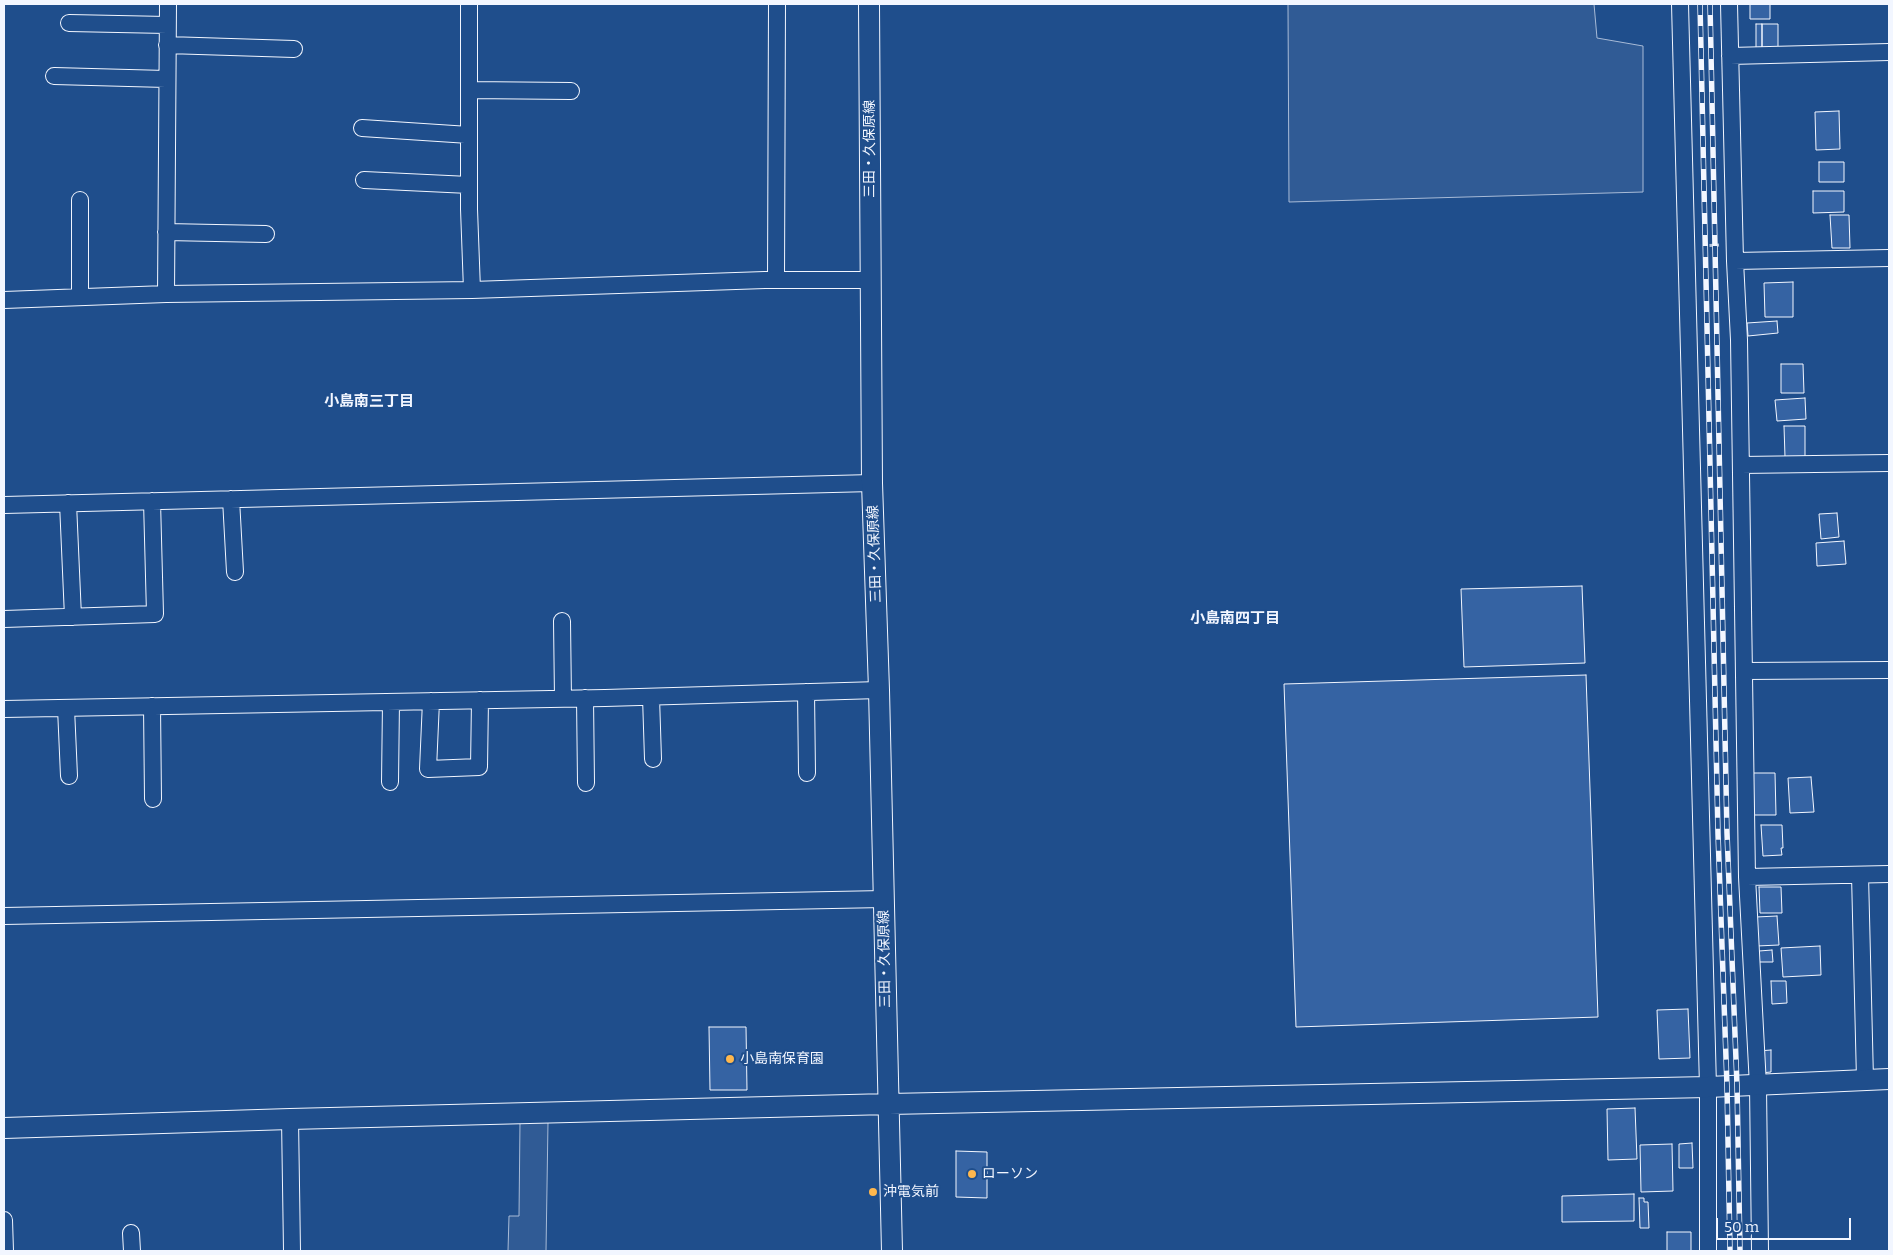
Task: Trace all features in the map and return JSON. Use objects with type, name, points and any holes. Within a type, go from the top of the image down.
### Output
[{"type":"street","points":[[166,294],[168,4]]},
{"type":"street","points":[[469,4],[469,185],[472,290]]},
{"type":"street","points":[[776,4],[776,280]]},
{"type":"street","name":"三田・久保原線","points":[[869,4],[872,483],[879,690],[892,1251]]},
{"type":"street","points":[[1680,4],[1708,1087],[1708,1251]]},
{"type":"street","points":[[1729,4],[1741,465],[1747,877],[1758,1086],[1760,1251]]},
{"type":"street","points":[[69,23],[168,25]]},
{"type":"street","points":[[168,45],[294,49]]},
{"type":"street","points":[[1730,56],[1889,52]]},
{"type":"street","points":[[54,76],[166,79]]},
{"type":"street","points":[[469,90],[571,91]]},
{"type":"street","points":[[362,128],[469,135]]},
{"type":"street","points":[[364,180],[469,185]]},
{"type":"street","points":[[80,200],[80,297]]},
{"type":"street","points":[[166,232],[266,234]]},
{"type":"street","points":[[1735,262],[1889,258]]},
{"type":"street","points":[[4,300],[166,294],[472,290],[776,280],[870,280]]},
{"type":"street","points":[[1741,465],[1889,462]]},
{"type":"street","points":[[4,505],[872,483]]},
{"type":"street","points":[[231,499],[235,572]]},
{"type":"street","points":[[4,619],[155,614],[152,501]]},
{"type":"street","points":[[68,503],[73,617]]},
{"type":"street","points":[[562,621],[563,699]]},
{"type":"street","points":[[1745,671],[1889,670]]},
{"type":"street","points":[[4,709],[563,699],[879,690]]},
{"type":"street","points":[[806,692],[807,773]]},
{"type":"street","points":[[651,697],[653,759]]},
{"type":"street","points":[[585,698],[586,783]]},
{"type":"street","points":[[431,701],[428,769],[479,767],[480,700]]},
{"type":"street","points":[[390,782],[391,702]]},
{"type":"street","points":[[152,706],[153,800]]},
{"type":"street","points":[[66,708],[69,776]]},
{"type":"street","points":[[1747,877],[1889,874]]},
{"type":"street","points":[[1860,875],[1864,1080]]},
{"type":"street","points":[[4,916],[884,899]]},
{"type":"street","points":[[4,1128],[888,1104],[1758,1086],[1889,1080]]},
{"type":"street","points":[[290,1119],[292,1251]]},
{"type":"street","points":[[4,1220],[5,1251]]},
{"type":"street","points":[[131,1233],[132,1251]]},
{"type":"path","points":[[1687,246],[1735,244]]},
{"type":"shaded area","points":[[1288,4],[1594,4],[1597,38],[1643,46],[1643,192],[1289,202]]},
{"type":"shaded area","points":[[520,1122],[548,1122],[546,1251],[508,1251],[509,1216],[519,1216]]},
{"type":"building","points":[[1750,4],[1770,4],[1770,19],[1750,19]]},
{"type":"building","points":[[1756,24],[1762,24],[1762,48],[1756,48]]},
{"type":"building","points":[[1762,24],[1778,24],[1778,48],[1762,48]]},
{"type":"building","points":[[1839,111],[1840,149],[1816,150],[1815,112]]},
{"type":"building","points":[[1819,162],[1844,162],[1844,182],[1819,182]]},
{"type":"building","points":[[1813,191],[1844,191],[1844,212],[1813,213]]},
{"type":"building","points":[[1830,215],[1849,215],[1850,248],[1832,248]]},
{"type":"building","points":[[1793,282],[1793,317],[1765,317],[1764,283]]},
{"type":"building","points":[[1777,321],[1778,333],[1748,336],[1747,323]]},
{"type":"building","points":[[1781,364],[1803,364],[1804,393],[1781,393]]},
{"type":"building","points":[[1805,398],[1806,419],[1777,421],[1775,400]]},
{"type":"building","points":[[1784,426],[1805,426],[1805,457],[1785,457]]},
{"type":"building","points":[[1837,513],[1839,537],[1821,539],[1819,514]]},
{"type":"building","points":[[1844,541],[1846,564],[1817,566],[1816,543]]},
{"type":"building","points":[[1582,586],[1585,663],[1464,667],[1461,589]]},
{"type":"building","points":[[1586,675],[1598,1017],[1296,1027],[1284,684]]},
{"type":"building","points":[[1753,773],[1775,773],[1776,815],[1754,815]]},
{"type":"building","points":[[1811,777],[1814,812],[1790,813],[1788,778]]},
{"type":"building","points":[[1761,825],[1782,825],[1782,855],[1763,856]]},
{"type":"building","points":[[1759,887],[1781,887],[1782,913],[1760,913]]},
{"type":"building","points":[[1777,916],[1779,945],[1757,946],[1756,917]]},
{"type":"building","points":[[1820,946],[1821,975],[1783,977],[1781,948]]},
{"type":"building","points":[[1772,950],[1773,962],[1759,962],[1759,951]]},
{"type":"building","points":[[1771,981],[1786,981],[1787,1003],[1772,1004]]},
{"type":"building","points":[[1688,1009],[1690,1058],[1659,1059],[1657,1010]]},
{"type":"building","points":[[709,1027],[746,1027],[747,1090],[710,1090]]},
{"type":"building","points":[[1771,1050],[1771,1072],[1761,1073],[1758,1051]]},
{"type":"building","points":[[1635,1108],[1637,1159],[1608,1160],[1607,1109]]},
{"type":"building","points":[[1692,1143],[1693,1168],[1679,1168],[1679,1144]]},
{"type":"building","points":[[1672,1144],[1673,1191],[1641,1192],[1640,1145]]},
{"type":"building","name":"ローソン","points":[[956,1151],[987,1152],[987,1198],[956,1197]]},
{"type":"building","points":[[1634,1194],[1634,1221],[1562,1222],[1562,1196]]},
{"type":"building","points":[[1639,1198],[1644,1198],[1644,1202],[1648,1202],[1649,1228],[1640,1228]]},
{"type":"building","points":[[1667,1232],[1691,1232],[1691,1251],[1667,1251]]},
{"type":"railway","points":[[1700,4],[1718,834],[1727,1086],[1730,1251]]},
{"type":"railway","points":[[1710,4],[1727,833],[1737,1085],[1740,1251]]},
{"type":"place","name":"小島南保育園","points":[[730,1059]]},
{"type":"place","name":"ローソン","points":[[972,1174]]},
{"type":"place","name":"沖電気前","points":[[873,1192]]},
{"type":"district","name":"小島南三丁目","points":[[369,402]]},
{"type":"district","name":"小島南四丁目","points":[[1235,619]]}]
